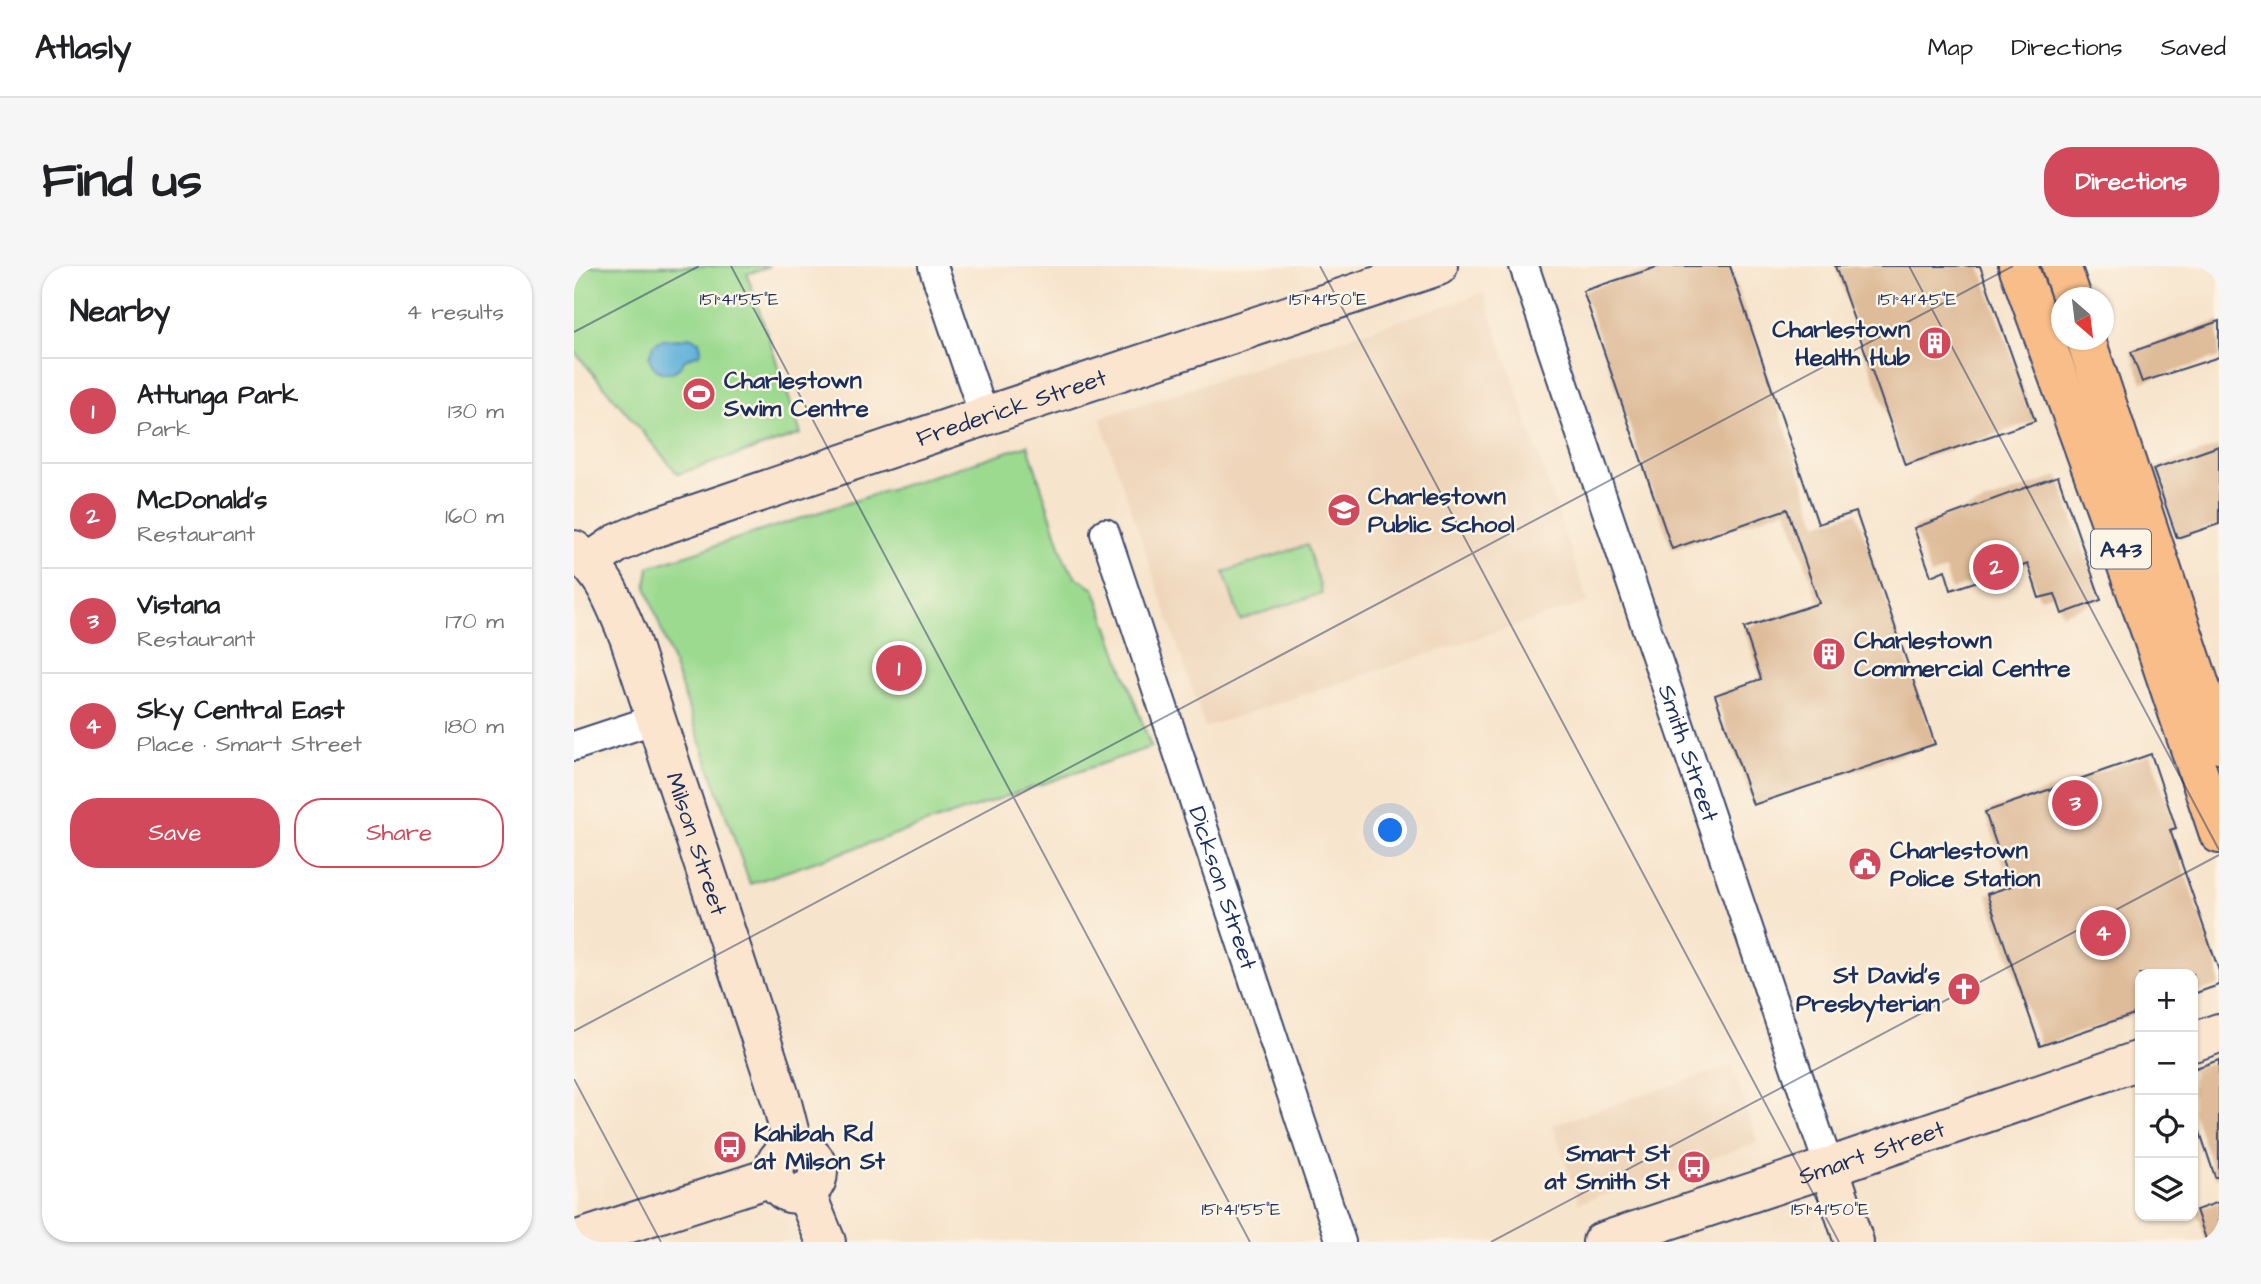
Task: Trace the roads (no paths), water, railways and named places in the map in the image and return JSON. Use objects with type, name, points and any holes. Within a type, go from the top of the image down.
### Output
[{"type":"highway","name":"A43","points":[[2018,266],[2135,587],[2219,834]]},
{"type":"highway","points":[[2062,266],[2069,287]]},
{"type":"highway","name":"A43","points":[[2089,350],[2219,743]]},
{"type":"main road","name":"Frederick Street","points":[[582,556],[648,530],[984,416],[1438,266]]},
{"type":"main road","name":"Milson Street","points":[[582,556],[605,582],[629,637],[777,1090],[791,1172],[826,1242]]},
{"type":"main road","points":[[2198,1040],[2219,1033]]},
{"type":"main road","name":"Smart Street","points":[[1602,1242],[2135,1062]]},
{"type":"main road","name":"Smith Street","points":[[1829,1167],[1854,1242]]},
{"type":"main road","points":[[574,1241],[791,1172]]},
{"type":"street","points":[[933,266],[984,416]]},
{"type":"street","name":"Smith Street","points":[[1524,266],[1829,1167]]},
{"type":"street","name":"Dickson Street","points":[[1105,533],[1342,1242]]},
{"type":"street","points":[[574,746],[656,719]]},
{"type":"water","points":[[689,337],[699,341],[699,354],[687,359],[670,373],[661,372],[654,367],[649,357],[653,345],[661,340]]},
{"type":"place","name":"Charlestown Health Hub","points":[[1935,343]]},
{"type":"place","name":"Charlestown Swim Centre","points":[[699,394]]},
{"type":"place","name":"Charlestown Public School","points":[[1344,510]]},
{"type":"place","name":"McDonald's","points":[[1996,567]]},
{"type":"place","name":"Charlestown Commercial Centre","points":[[1829,654]]},
{"type":"place","name":"Attunga Park","points":[[899,668]]},
{"type":"place","name":"Vistana","points":[[2075,803]]},
{"type":"place","name":"Charlestown Police Station","points":[[1865,864]]},
{"type":"place","name":"Sky Central East","points":[[2103,933]]},
{"type":"place","name":"St David’s Presbyterian","points":[[1964,989]]},
{"type":"place","name":"Kahibah Rd at Milson St","points":[[730,1147]]},
{"type":"place","name":"Smart St at Smith St","points":[[1694,1167]]}]
